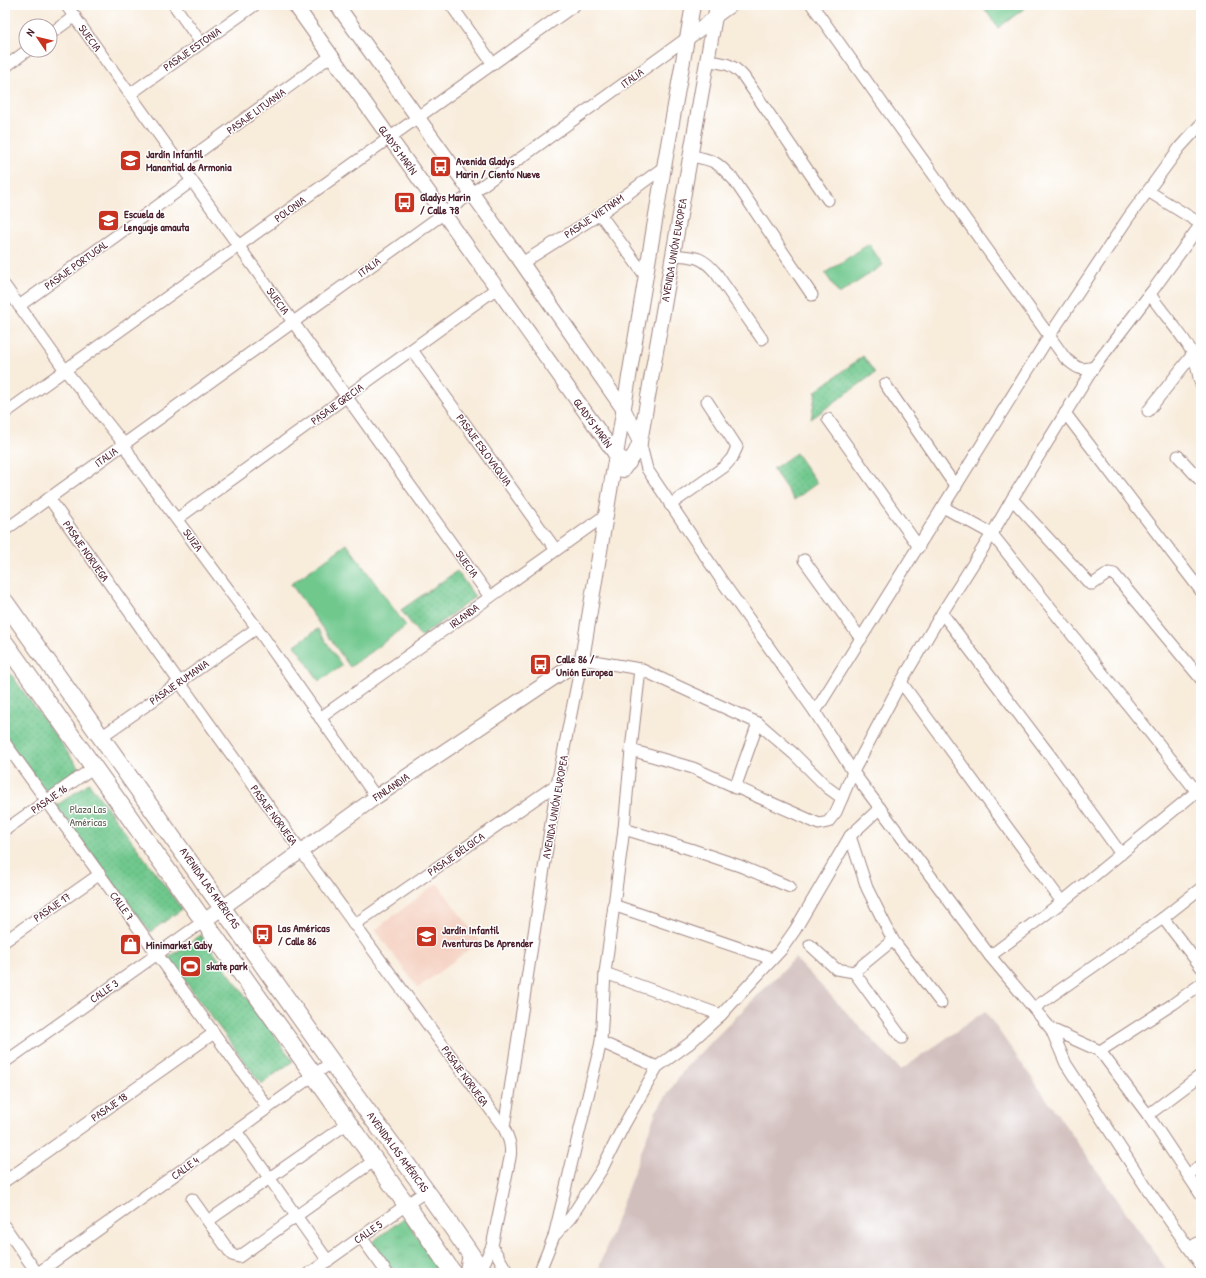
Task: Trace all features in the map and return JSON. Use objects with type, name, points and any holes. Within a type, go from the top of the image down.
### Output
[{"type":"main road","name":"AVENIDA LAS AMÉRICAS","points":[[5,602],[332,1062],[469,1251],[476,1272]]},
{"type":"main road","points":[[5,643],[375,1160],[453,1273]]},
{"type":"street","name":"SUECIA","points":[[66,5],[490,597]]},
{"type":"street","points":[[174,5],[201,43]]},
{"type":"street","name":"PASAJE ESTONIA","points":[[130,94],[255,5]]},
{"type":"street","name":"GLADYS MARÍN","points":[[295,5],[616,455],[629,463],[647,469]]},
{"type":"street","points":[[337,5],[471,194],[522,263],[624,410],[640,442],[647,469],[724,584],[815,712],[853,772],[990,956],[1051,1029],[1066,1064],[1146,1187],[1201,1264]]},
{"type":"street","points":[[452,5],[493,64]]},
{"type":"street","name":"POLONIA","points":[[5,413],[575,5]]},
{"type":"street","name":"AVENIDA UNIÓN EUROPEA","points":[[504,1128],[557,784],[582,658],[664,167],[693,5]]},
{"type":"street","name":"ITALIA","points":[[5,530],[687,38],[716,12],[733,5]]},
{"type":"street","points":[[812,5],[1050,335],[1065,358],[1075,366],[1084,370],[1094,367]]},
{"type":"street","name":"AVENIDA UNIÓN EUROPEA","points":[[611,486],[629,463],[640,442],[716,12]]},
{"type":"street","points":[[58,28],[74,16]]},
{"type":"street","name":"PASAJE LITUANIA","points":[[181,165],[331,56]]},
{"type":"street","points":[[5,67],[18,57]]},
{"type":"street","points":[[708,61],[728,64],[737,69],[744,77],[828,200]]},
{"type":"street","points":[[815,712],[1050,335],[1148,190],[1180,147],[1201,124]]},
{"type":"street","points":[[691,156],[711,160],[722,167],[734,180],[812,295]]},
{"type":"street","name":"PASAJE VIETNAM","points":[[522,263],[600,214],[664,167]]},
{"type":"street","name":"PASAJE PORTUGAL","points":[[19,306],[192,181]]},
{"type":"street","points":[[631,750],[693,768],[735,788],[819,824],[828,822],[836,812],[853,772],[901,682],[942,612],[992,534],[1065,413],[1094,367],[1201,224],[1148,190]]},
{"type":"street","points":[[600,214],[646,277]]},
{"type":"street","points":[[672,255],[697,257],[708,263],[716,272],[762,339]]},
{"type":"street","name":"SUIZA","points":[[5,286],[65,370],[124,444],[134,462],[257,628],[376,797]]},
{"type":"street","name":"PASAJE GRECIA","points":[[177,519],[497,288]]},
{"type":"street","points":[[1150,294],[1186,342],[1193,354],[1201,384]]},
{"type":"street","name":"PASAJE ESLOVAQUIA","points":[[412,350],[556,550]]},
{"type":"street","points":[[1148,411],[1193,354]]},
{"type":"street","points":[[885,384],[956,487]]},
{"type":"street","points":[[670,504],[724,467],[732,458],[737,447],[707,402]]},
{"type":"street","points":[[1065,413],[1201,592]]},
{"type":"street","points":[[828,419],[919,547]]},
{"type":"street","points":[[1178,456],[1201,480]]},
{"type":"street","name":"PASAJE NORUEGA","points":[[49,498],[179,683],[301,852],[504,1128],[512,1148],[492,1246],[476,1272]]},
{"type":"street","points":[[1012,500],[1090,584],[1093,584],[1109,573],[1114,574],[1201,679]]},
{"type":"street","points":[[943,507],[992,534],[1199,792],[1062,902],[990,956]]},
{"type":"street","name":"IRLANDA","points":[[320,718],[607,514]]},
{"type":"street","points":[[804,560],[860,640]]},
{"type":"street","points":[[942,612],[1052,758],[1121,854]]},
{"type":"street","name":"PASAJE RUMANIA","points":[[101,737],[257,628]]},
{"type":"street","points":[[582,658],[640,669],[758,723],[794,754],[828,788],[842,798]]},
{"type":"street","name":"FINLANDIA","points":[[204,921],[376,797],[582,658]]},
{"type":"street","points":[[539,1273],[554,1236],[601,1042],[605,972],[624,829],[640,669]]},
{"type":"street","points":[[901,682],[1062,902]]},
{"type":"street","points":[[735,788],[758,723]]},
{"type":"street","name":"CALLE 7","points":[[5,743],[268,1108]]},
{"type":"street","name":"PASAJE 16","points":[[5,830],[94,767]]},
{"type":"street","name":"PASAJE BÉLGICA","points":[[354,925],[557,784]]},
{"type":"street","points":[[554,1236],[571,1217],[602,1169],[627,1119],[657,1067],[690,1043],[721,1016],[781,950],[795,930],[850,836],[880,808]]},
{"type":"street","points":[[624,829],[690,848],[740,866],[790,887]]},
{"type":"street","points":[[850,836],[867,888],[893,940],[941,1003]]},
{"type":"street","name":"PASAJE 17","points":[[5,940],[100,874]]},
{"type":"street","points":[[1034,1008],[1163,918],[1201,888]]},
{"type":"street","points":[[613,905],[772,959]]},
{"type":"street","points":[[1163,918],[1201,967]]},
{"type":"street","name":"CALLE 3","points":[[5,1062],[204,921]]},
{"type":"street","points":[[854,972],[893,940]]},
{"type":"street","points":[[810,945],[836,969],[854,972],[902,1038]]},
{"type":"street","points":[[605,972],[721,1016]]},
{"type":"street","points":[[1100,1051],[1201,984]]},
{"type":"street","points":[[1051,1029],[1100,1051],[1148,1115],[1201,1195]]},
{"type":"street","name":"PASAJE 18","points":[[5,1181],[214,1033]]},
{"type":"street","points":[[601,1042],[657,1067]]},
{"type":"street","name":"CALLE 4","points":[[38,1273],[332,1062]]},
{"type":"street","points":[[1148,1115],[1201,1075]]},
{"type":"street","points":[[208,1220],[348,1123]]},
{"type":"street","points":[[236,1131],[328,1261]]},
{"type":"street","points":[[192,1199],[232,1255],[239,1258],[295,1216],[375,1160]]},
{"type":"street","points":[[1188,1175],[1201,1165]]},
{"type":"street","name":"CALLE 5","points":[[310,1273],[426,1191]]},
{"type":"street","points":[[5,1227],[38,1273]]},
{"type":"street","points":[[361,1237],[387,1273]]},
{"type":"street","points":[[1189,1248],[1201,1241]]},
{"type":"street","points":[[492,1246],[508,1273]]},
{"type":"shaded area","name":"Jardín Infantil Aventuras De Aprender","points":[[437,883],[480,941],[418,988],[375,930]]},
{"type":"shaded area","points":[[795,958],[901,1070],[985,1011],[1169,1273],[597,1273],[656,1111],[686,1067]]},
{"type":"green space","points":[[982,5],[1029,5],[998,28]]},
{"type":"green space","points":[[869,244],[883,265],[839,294],[825,273]]},
{"type":"green space","points":[[863,356],[875,373],[811,419],[816,391]]},
{"type":"green space","points":[[796,453],[817,483],[794,500],[773,469]]},
{"type":"green space","points":[[347,544],[406,626],[350,667],[291,584]]},
{"type":"green space","points":[[457,571],[475,597],[421,637],[401,610]]},
{"type":"green space","points":[[318,629],[342,666],[319,681],[295,645]]},
{"type":"green space","name":"Plaza Las Américas","points":[[5,666],[79,768],[46,792],[5,737]]},
{"type":"green space","name":"Plaza Las Américas","points":[[89,783],[182,909],[150,932],[56,806]]},
{"type":"green space","points":[[201,935],[293,1061],[261,1084],[168,958]]},
{"type":"green space","points":[[404,1218],[443,1273],[394,1273],[372,1242]]},
{"type":"place","name":"Jardín Infantil Manantial de Armonia","points":[[130,160]]},
{"type":"place","name":"Avenida Gladys Marin / Ciento Nueve","points":[[440,167]]},
{"type":"place","name":"Gladys Marin / Calle 78","points":[[405,203]]},
{"type":"place","name":"Escuela de Lenguaje amauta","points":[[108,220]]},
{"type":"place","name":"Calle 86 / Unión Europea","points":[[540,665]]},
{"type":"place","name":"Las Américas / Calle 86","points":[[262,934]]},
{"type":"place","name":"Jardín Infantil Aventuras De Aprender","points":[[427,936]]},
{"type":"place","name":"Minimarket Gaby","points":[[131,945]]},
{"type":"place","name":"skate park","points":[[191,966]]}]
